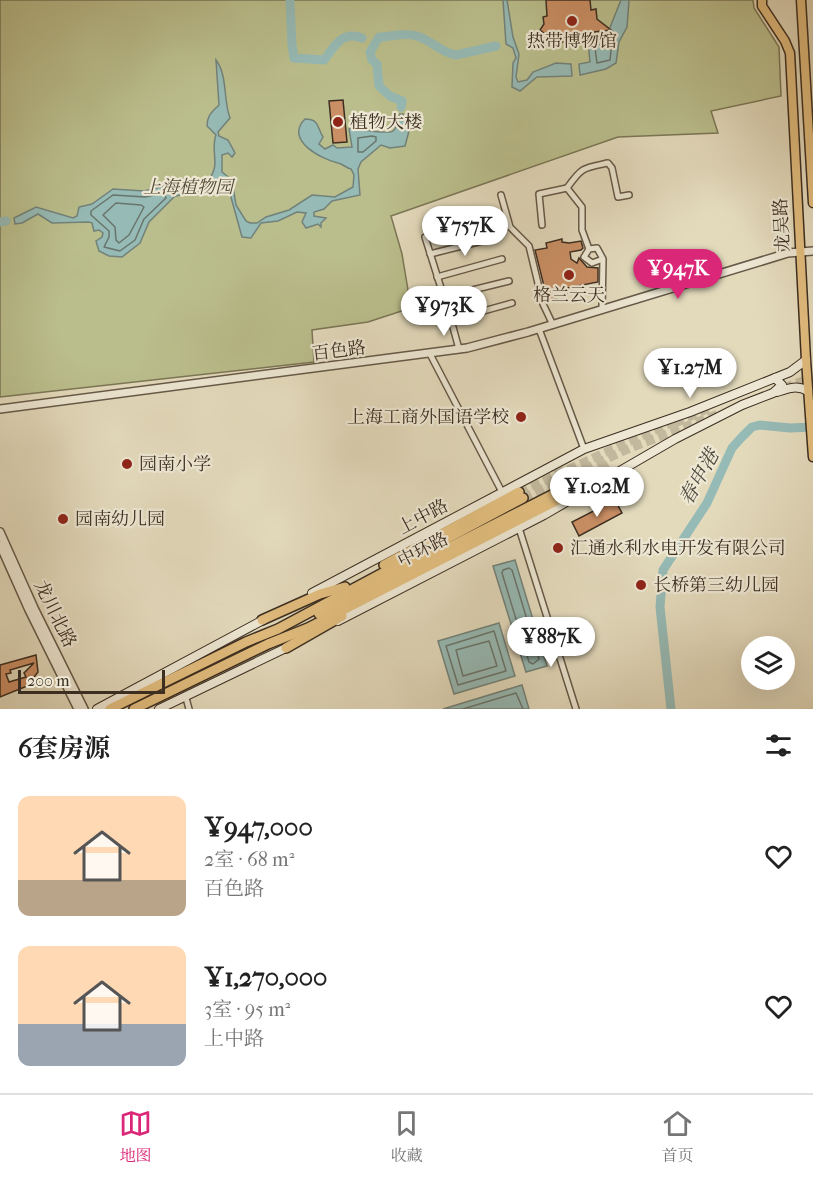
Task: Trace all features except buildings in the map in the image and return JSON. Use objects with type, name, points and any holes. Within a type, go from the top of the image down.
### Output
[{"type":"highway","name":"中环路","points":[[110,709],[591,479],[456,551],[330,605]]},
{"type":"highway","name":"中环路","points":[[134,709],[268,644],[330,605],[521,495],[345,586],[330,605]]},
{"type":"highway","points":[[286,648],[456,551]]},
{"type":"highway","points":[[262,620],[320,594],[345,586]]},
{"type":"main road","name":"龙吴路","points":[[801,0],[809,89],[813,203]]},
{"type":"main road","name":"龙吴路","points":[[762,3],[790,52],[813,457]]},
{"type":"main road","name":"上中路","points":[[97,709],[584,449],[670,420],[775,378],[799,367],[806,360]]},
{"type":"main road","points":[[773,393],[782,385],[775,378]]},
{"type":"main road","points":[[159,709],[286,648],[519,528],[675,439],[742,405],[794,387],[808,391]]},
{"type":"street","points":[[542,225],[539,194],[567,188],[583,168],[608,163],[612,168],[618,197],[629,195]]},
{"type":"street","points":[[567,188],[582,207],[582,230],[589,249]]},
{"type":"street","points":[[501,195],[510,227],[529,246],[543,304],[553,325]]},
{"type":"street","points":[[459,349],[424,237],[489,214]]},
{"type":"street","points":[[430,254],[494,238]]},
{"type":"street","points":[[589,249],[597,248],[603,260],[602,310]]},
{"type":"street","points":[[589,249],[584,257],[592,264],[603,260]]},
{"type":"street","name":"百色路","points":[[0,409],[459,349],[553,325],[788,253],[813,251]]},
{"type":"street","points":[[437,277],[502,259]]},
{"type":"street","points":[[444,297],[509,281]]},
{"type":"street","points":[[451,320],[512,303]]},
{"type":"street","points":[[539,329],[584,449]]},
{"type":"street","points":[[430,354],[502,492]]},
{"type":"street","points":[[519,528],[576,709]]},
{"type":"street","name":"龙川北路","points":[[0,532],[34,608],[84,709]]},
{"type":"street","name":"龙川北路","points":[[0,545],[78,709]]},
{"type":"street","points":[[186,698],[189,709]]},
{"type":"green space","name":"上海植物园","points":[[0,0],[753,0],[754,8],[779,47],[781,96],[711,111],[718,133],[618,137],[391,216],[402,254],[411,308],[368,322],[312,330],[314,362],[0,397]]},
{"type":"water","points":[[503,0],[507,0],[513,37],[519,54],[516,77],[518,82],[527,80],[533,72],[556,63],[571,64],[572,76],[537,77],[520,91],[512,87],[513,63],[516,58],[513,48],[506,44]]},
{"type":"water","points":[[621,0],[629,0],[627,27],[619,42],[616,63],[606,69],[580,75],[579,64],[590,62],[588,41],[597,40],[598,34],[609,30]]},
{"type":"water","points":[[216,60],[224,81],[230,118],[218,132],[219,136],[228,140],[235,153],[232,157],[228,153],[222,155],[222,172],[232,180],[236,205],[246,221],[250,223],[257,223],[266,217],[289,210],[312,195],[335,197],[353,187],[354,175],[351,169],[315,153],[302,141],[299,134],[305,119],[310,119],[317,125],[323,137],[319,144],[325,149],[333,145],[337,148],[352,147],[349,129],[352,127],[373,131],[393,131],[400,114],[403,114],[409,131],[405,146],[390,148],[381,145],[361,162],[358,169],[360,195],[332,201],[324,209],[314,212],[314,216],[326,218],[321,223],[321,227],[318,224],[306,228],[302,222],[306,213],[297,212],[278,221],[261,223],[251,238],[242,237],[229,190],[218,185],[195,193],[175,196],[149,222],[140,243],[122,257],[109,256],[99,251],[96,241],[102,237],[103,233],[99,230],[94,231],[92,223],[89,222],[52,223],[38,214],[22,223],[15,224],[14,218],[36,207],[73,218],[77,216],[79,207],[92,204],[113,189],[144,191],[169,185],[195,187],[209,179],[213,174],[215,163],[216,135],[207,126],[207,122],[210,114],[219,105]]},
{"type":"water","points":[[515,560],[547,666],[526,672],[493,566]]},
{"type":"water","points":[[499,623],[515,676],[454,694],[438,641]]},
{"type":"water","points":[[522,685],[529,709],[443,709]]},
{"type":"waterway","points":[[290,0],[294,58],[324,60],[344,38],[349,36],[362,38]]},
{"type":"waterway","points":[[401,107],[402,101],[390,96],[379,86],[377,64],[372,60],[370,52],[379,37],[412,35],[456,55],[496,46]]},
{"type":"waterway","points":[[0,222],[6,221]]},
{"type":"waterway","name":"春申港","points":[[671,709],[660,607],[663,570],[707,503],[732,448],[752,427],[760,425],[790,428],[813,427]]},
{"type":"tunnel","points":[[784,388],[813,377]]},
{"type":"tunnel","points":[[675,423],[709,408]]},
{"type":"tunnel","points":[[523,498],[630,448],[721,413]]},
{"type":"tunnel","points":[[519,492],[679,419]]},
{"type":"tunnel","points":[[589,476],[610,463]]},
{"type":"place","name":"热带博物馆","points":[[572,21]]},
{"type":"place","name":"植物大楼","points":[[338,122]]},
{"type":"place","name":"格兰云天","points":[[569,275]]},
{"type":"place","name":"上海工商外国语学校","points":[[521,417]]},
{"type":"place","name":"园南小学","points":[[127,464]]},
{"type":"place","name":"园南幼儿园","points":[[63,519]]},
{"type":"place","name":"汇通水利水电开发有限公司","points":[[558,548]]},
{"type":"place","name":"长桥第三幼儿园","points":[[641,585]]}]
